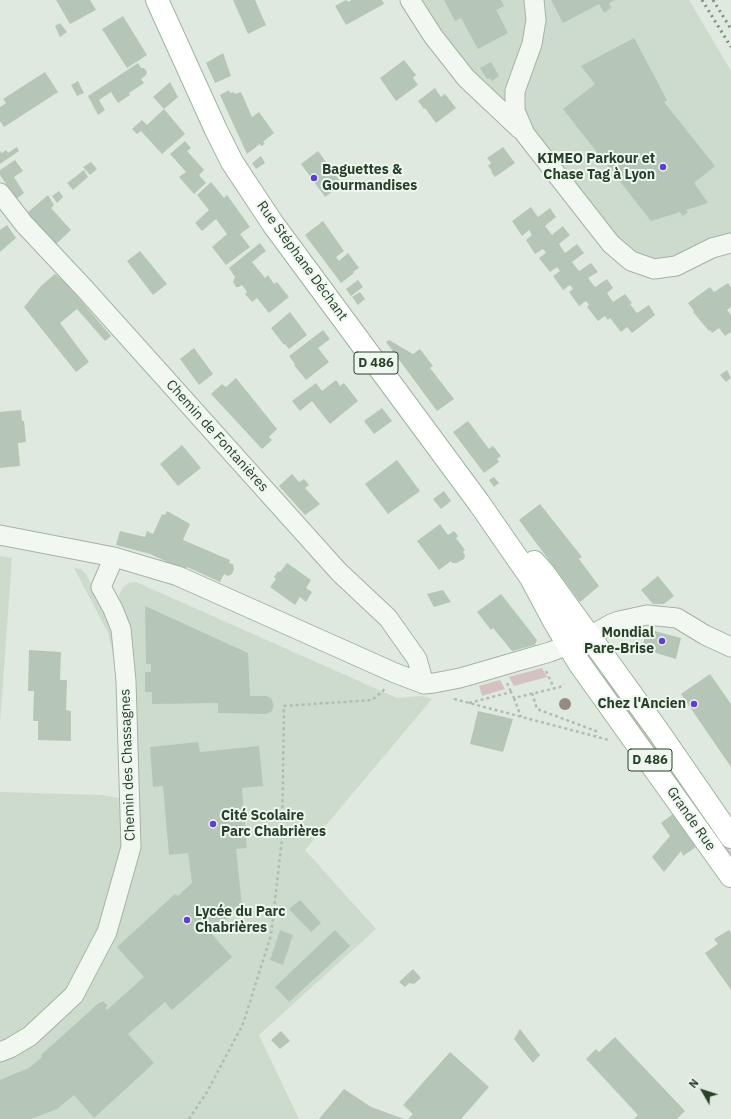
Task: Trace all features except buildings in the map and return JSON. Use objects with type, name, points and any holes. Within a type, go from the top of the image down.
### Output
[{"type":"main road","name":"Rue Stéphane Déchant","points":[[157,0],[232,162],[273,224],[479,503],[531,578],[568,644]]},
{"type":"main road","name":"Rue Stéphane Déchant","points":[[479,503],[543,572],[590,636]]},
{"type":"main road","name":"Grande Rue","points":[[590,636],[731,837]]},
{"type":"main road","name":"Grande Rue","points":[[568,644],[731,876]]},
{"type":"street","points":[[410,0],[434,36],[466,78],[525,134],[611,244],[631,261],[654,269],[676,266],[712,248],[731,243]]},
{"type":"street","points":[[525,134],[515,111],[515,91],[532,44],[536,20],[534,0]]},
{"type":"street","name":"Chemin de Fontanières","points":[[0,193],[24,224],[84,288],[339,572],[388,618],[417,659],[424,684]]},
{"type":"street","points":[[0,535],[114,557],[178,576],[395,673],[424,684],[460,678],[543,654],[590,636],[619,621],[647,615],[677,618],[706,635],[731,647]]},
{"type":"street","name":"Chemin des Chassagnes","points":[[0,1052],[30,1036],[74,995],[108,932],[131,847],[126,681],[121,629],[113,609],[101,587],[114,557]]},
{"type":"path","points":[[544,668],[554,688]]},
{"type":"path","points":[[514,698],[564,684]]},
{"type":"path","points":[[189,1119],[207,1092],[243,1024],[271,935],[282,839],[284,706],[372,700],[383,691],[384,688]]},
{"type":"path","points":[[468,703],[511,692],[521,717]]},
{"type":"path","points":[[532,693],[537,709],[596,731],[596,736]]},
{"type":"path","points":[[448,698],[614,741]]},
{"type":"shaded area","points":[[410,0],[689,0],[731,71],[731,233],[672,261],[642,258],[617,239]]},
{"type":"shaded area","points":[[0,556],[12,558],[0,724]]},
{"type":"shaded area","name":"Cité Scolaire Parc Chabrières","points":[[74,568],[81,569],[86,574],[106,613],[121,605],[119,596],[123,587],[129,583],[136,582],[397,698],[422,696],[432,699],[305,850],[376,929],[259,1035],[299,1119],[0,1119],[0,792],[101,795],[119,798],[118,686],[115,661],[108,633]]},
{"type":"shaded area","points":[[542,668],[547,677],[514,686],[509,677]]},
{"type":"shaded area","points":[[606,674],[731,852],[731,867],[599,678]]},
{"type":"shaded area","points":[[500,680],[505,689],[482,696],[479,686]]},
{"type":"railway","points":[[702,0],[731,47]]},
{"type":"railway","points":[[713,0],[731,29]]},
{"type":"place","name":"KIMEO Parkour et Chase Tag à Lyon","points":[[663,167]]},
{"type":"place","name":"Baguettes & Gourmandises","points":[[314,178]]},
{"type":"place","name":"Mondial Pare-Brise","points":[[662,641]]},
{"type":"place","name":"Chez l'Ancien","points":[[694,704]]},
{"type":"place","name":"Cité Scolaire Parc Chabrières","points":[[213,824]]},
{"type":"place","name":"Lycée du Parc Chabrières","points":[[187,920]]}]
